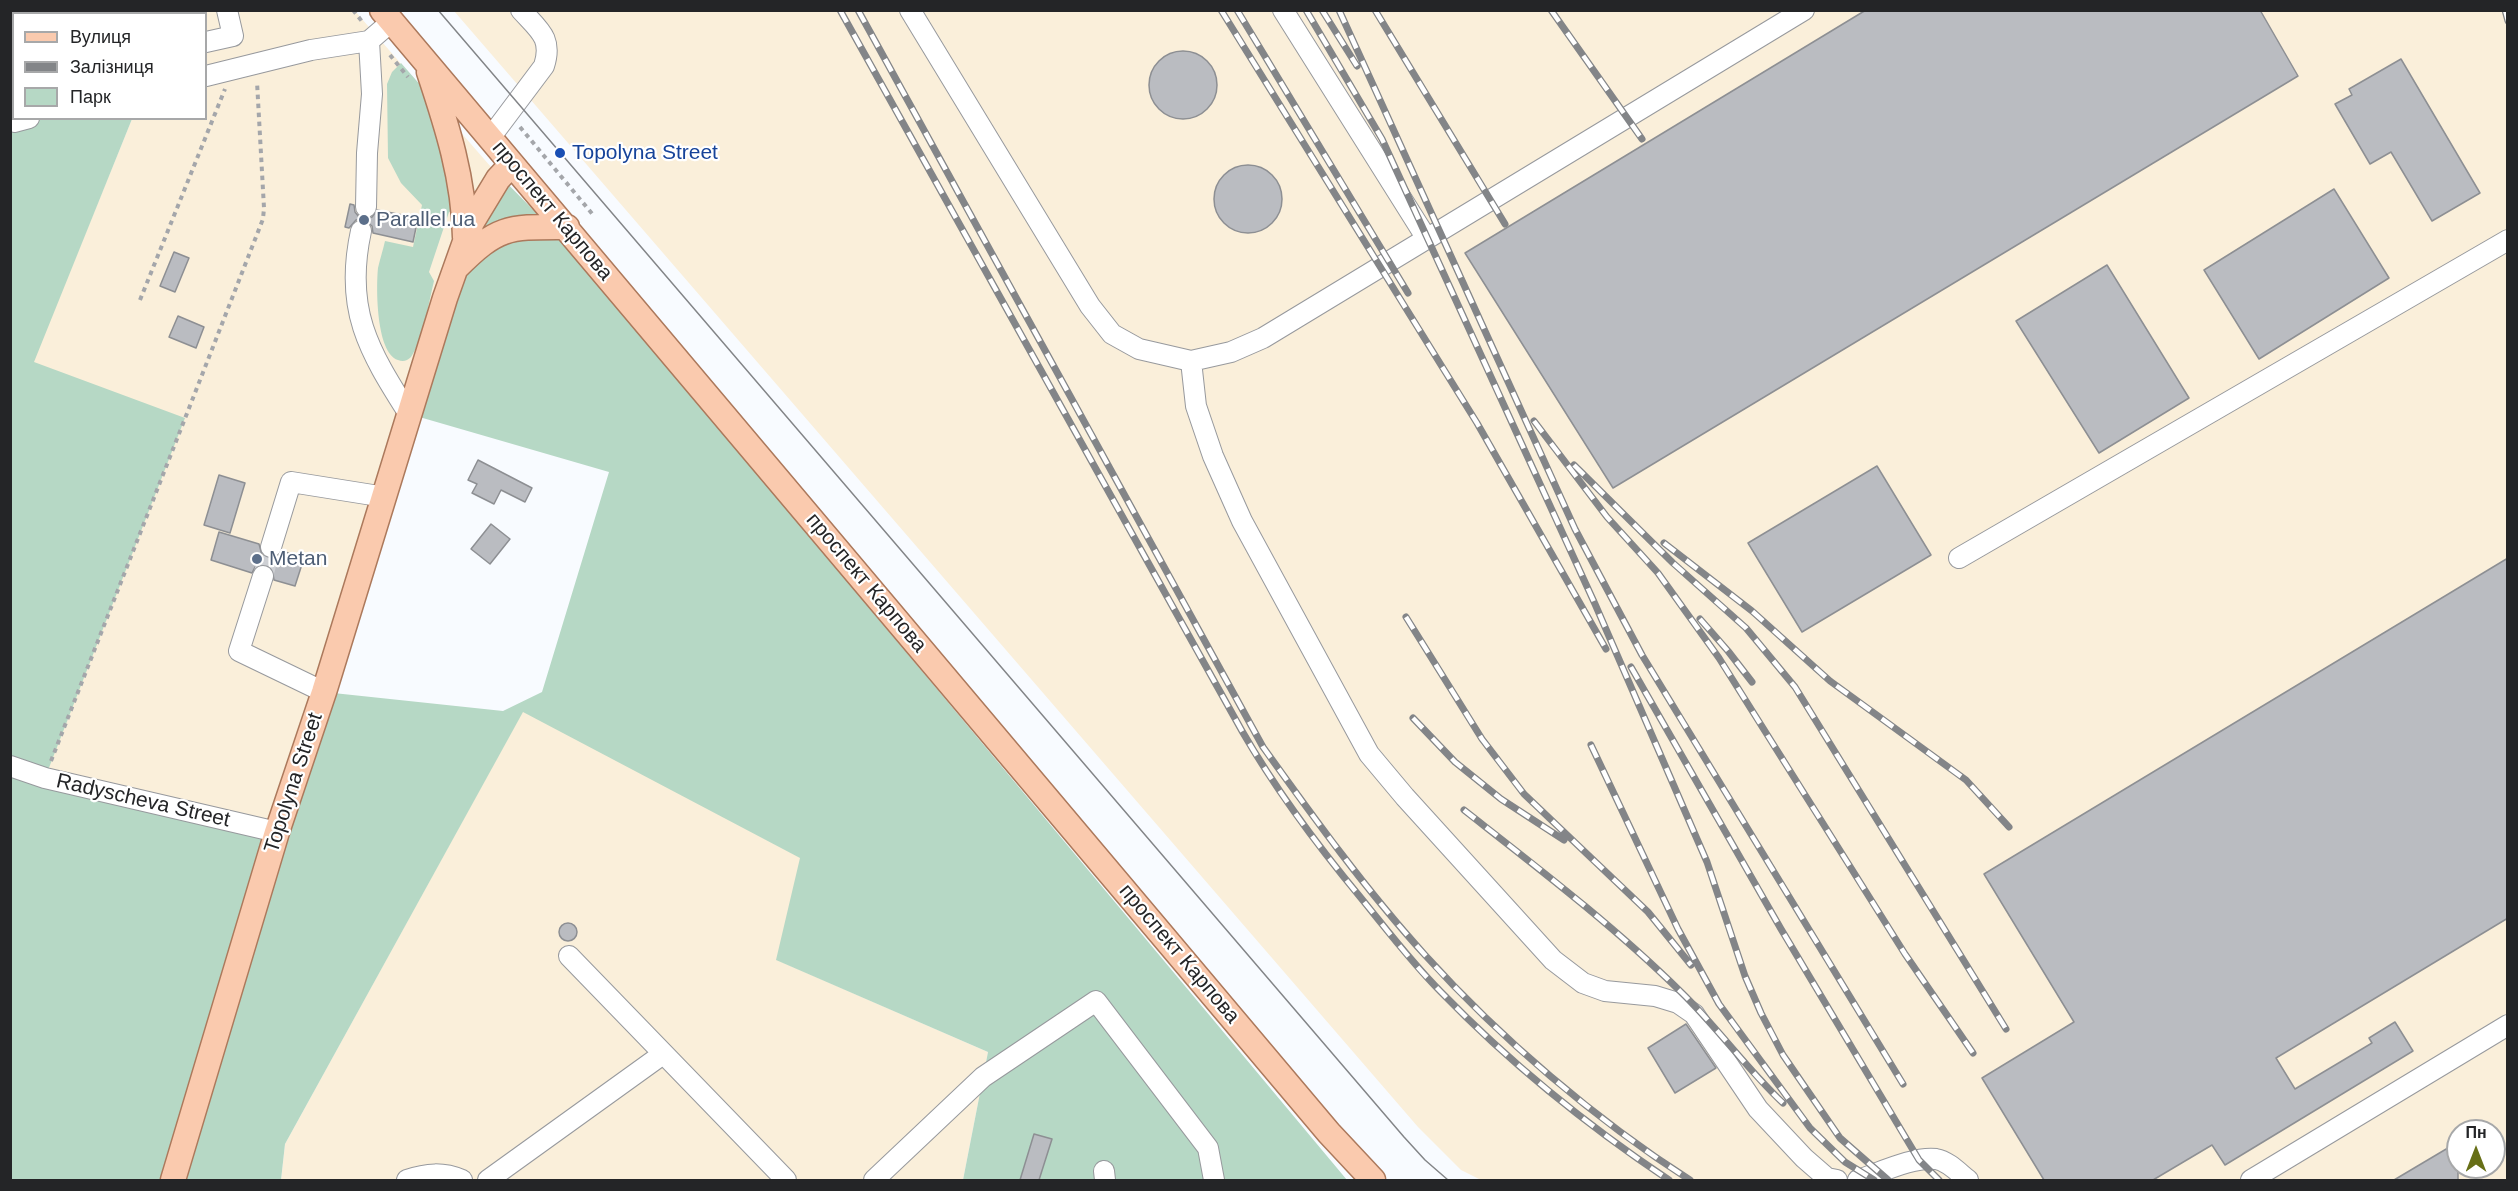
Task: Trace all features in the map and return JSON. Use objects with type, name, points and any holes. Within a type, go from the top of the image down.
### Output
[{"type":"main road","name":"проспект Карпова","points":[[387,16],[1339,1144],[1373,1180]]},
{"type":"main road","points":[[425,60],[458,166],[465,239]]},
{"type":"main road","points":[[465,239],[487,195],[512,164]]},
{"type":"main road","points":[[455,268],[495,235],[509,229],[567,227]]},
{"type":"main road","name":"Topolyna Street","points":[[174,1180],[277,832],[324,692],[417,387],[465,239]]},
{"type":"street","points":[[207,42],[233,36],[227,10]]},
{"type":"street","points":[[490,138],[544,66],[547,55],[545,36],[521,10]]},
{"type":"street","points":[[910,10],[1090,306],[1112,334],[1139,349],[1191,361],[1231,352],[1263,338],[1804,10]]},
{"type":"street","points":[[1283,10],[1427,239]]},
{"type":"street","points":[[366,207],[367,153],[372,94],[369,41],[387,16]]},
{"type":"street","points":[[207,76],[311,50],[369,41]]},
{"type":"street","points":[[361,231],[354,261],[356,303],[368,343],[387,380],[409,414]]},
{"type":"street","points":[[1959,558],[2508,240]]},
{"type":"street","points":[[1191,361],[1196,406],[1213,456],[1242,521],[1369,753],[1405,797],[1553,960],[1583,983],[1605,992],[1654,996],[1678,1004],[1694,1014],[1758,1109],[1804,1158],[1827,1178],[1837,1180]]},
{"type":"street","points":[[271,548],[291,482],[385,497]]},
{"type":"street","points":[[262,576],[239,651],[324,692]]},
{"type":"street","name":"Radyscheva Street","points":[[10,766],[45,778],[277,832]]},
{"type":"street","points":[[569,956],[786,1180]]},
{"type":"street","points":[[874,1180],[983,1077],[1096,1001],[1208,1149],[1214,1180]]},
{"type":"street","points":[[2251,1180],[2508,1025]]},
{"type":"street","points":[[488,1180],[663,1054]]},
{"type":"street","points":[[1858,1180],[1919,1160],[1938,1159],[1968,1180]]},
{"type":"street","points":[[407,1180],[425,1174],[449,1175],[462,1180]]},
{"type":"path","points":[[45,778],[262,219],[264,208],[256,63]]},
{"type":"path","points":[[140,300],[233,69]]},
{"type":"path","points":[[508,113],[594,216]]},
{"type":"shaded area","points":[[355,11],[491,167],[455,264],[277,832],[45,778],[33,362],[132,120],[207,120],[207,12],[12,12]]},
{"type":"shaded area","points":[[454,11],[2507,11],[2507,1180],[1481,1180],[1461,1170],[1418,1127]]},
{"type":"shaded area","points":[[523,711],[801,858],[777,960],[988,1052],[963,1180],[281,1180],[285,1144]]},
{"type":"green space","points":[[10,11],[12,120],[14,122],[22,120],[132,120],[34,362],[185,418],[45,778],[277,832],[324,692],[503,711],[542,692],[609,472],[409,414],[455,264],[491,167],[557,234],[1347,1180],[963,1180],[988,1052],[776,960],[800,858],[523,712],[285,1144],[281,1180],[11,1180]]},
{"type":"green space","points":[[401,63],[423,88],[437,127],[454,210],[449,212],[429,272],[434,281],[419,341],[411,357],[403,361],[391,355],[385,345],[381,333],[377,289],[378,268],[385,241],[413,247],[422,205],[401,183],[388,158],[387,84],[392,72]]},
{"type":"building","points":[[1866,10],[2260,10],[2298,76],[1613,488],[1465,253]]},
{"type":"building","points":[[1183,51],[1196,54],[1207,61],[1214,72],[1217,85],[1214,98],[1207,109],[1196,116],[1183,119],[1170,116],[1159,109],[1152,98],[1149,85],[1152,72],[1159,61],[1170,54]]},
{"type":"building","points":[[2401,59],[2480,193],[2432,221],[2391,152],[2370,164],[2335,104],[2352,95],[2349,89]]},
{"type":"building","points":[[1248,165],[1261,168],[1272,175],[1279,186],[1282,199],[1279,212],[1272,223],[1261,230],[1248,233],[1235,230],[1224,223],[1217,212],[1214,199],[1217,186],[1224,175],[1235,168]]},
{"type":"building","points":[[2334,189],[2389,278],[2259,359],[2204,270]]},
{"type":"building","points":[[350,204],[354,205],[359,217],[365,219],[372,217],[377,210],[418,218],[413,242],[373,233],[372,226],[363,219],[356,220],[349,228],[345,227]]},
{"type":"building","points":[[174,252],[189,258],[175,292],[160,286]]},
{"type":"building","points":[[2107,265],[2189,398],[2099,453],[2016,321]]},
{"type":"building","points":[[178,316],[204,327],[196,348],[169,337]]},
{"type":"building","points":[[478,460],[532,488],[525,502],[501,490],[494,504],[472,493],[477,484],[468,480]]},
{"type":"building","points":[[1877,466],[1931,555],[1802,632],[1748,543]]},
{"type":"building","points":[[219,475],[245,483],[230,533],[204,525]]},
{"type":"building","points":[[491,524],[510,539],[490,564],[471,549]]},
{"type":"building","points":[[219,532],[259,544],[262,555],[268,559],[279,556],[282,551],[304,558],[295,586],[274,580],[272,568],[266,564],[255,567],[252,573],[211,560]]},
{"type":"building","points":[[2508,558],[2508,918],[2276,1058],[2295,1089],[2372,1043],[2369,1038],[2395,1022],[2413,1051],[2225,1165],[2212,1145],[2153,1180],[2044,1180],[1982,1078],[2074,1022],[1984,874]]},
{"type":"building","points":[[564,923],[572,923],[577,928],[575,939],[564,941],[559,936],[559,928]]},
{"type":"building","points":[[1686,1024],[1716,1068],[1675,1093],[1648,1048]]},
{"type":"building","points":[[1034,1134],[1052,1139],[1039,1180],[1020,1180]]},
{"type":"building","points":[[2446,1149],[2446,1179],[2458,1179],[2458,1180],[2394,1180]]},
{"type":"tunnel","points":[[263,576],[271,547]]},
{"type":"tram line","points":[[438,10],[1404,1137],[1448,1180]]},
{"type":"railway","points":[[840,10],[1242,731],[1298,817],[1410,958],[1467,1018],[1550,1092],[1609,1138],[1669,1180]]},
{"type":"railway","points":[[858,10],[1263,747],[1361,879],[1454,986],[1550,1076],[1619,1131],[1690,1180]]},
{"type":"railway","points":[[1221,10],[1477,423],[1606,649]]},
{"type":"railway","points":[[1237,10],[1408,293]]},
{"type":"railway","points":[[1306,10],[1382,139],[1595,604],[1707,862],[1745,976],[1761,1013],[1783,1055],[1840,1138],[1888,1180]]},
{"type":"railway","points":[[1322,10],[1357,66]]},
{"type":"railway","points":[[1339,10],[1575,529],[1642,655],[1903,1084]]},
{"type":"railway","points":[[1375,10],[1505,224]]},
{"type":"railway","points":[[1551,10],[1642,139]]},
{"type":"railway","points":[[2505,10],[2508,21]]},
{"type":"railway","points":[[1534,421],[1607,517],[1658,573],[1719,658],[1905,954],[1973,1053]]},
{"type":"railway","points":[[1574,465],[1673,563],[1746,628],[1795,687],[2006,1029]]},
{"type":"railway","points":[[1664,543],[1752,611],[1830,681],[1966,780],[2009,827]]},
{"type":"railway","points":[[1406,617],[1482,739],[1524,794],[1648,912],[1691,965]]},
{"type":"railway","points":[[1700,619],[1752,682]]},
{"type":"railway","points":[[1631,667],[1781,929],[1919,1160],[1939,1180]]},
{"type":"railway","points":[[1413,718],[1455,762],[1501,799],[1564,840]]},
{"type":"railway","points":[[1591,745],[1678,929],[1719,1004],[1810,1128],[1845,1162],[1874,1180]]},
{"type":"railway","points":[[1464,810],[1629,944],[1694,1005],[1783,1103]]},
{"type":"place","name":"Topolyna Street","points":[[560,153]]},
{"type":"place","name":"Parallel.ua","points":[[364,220]]},
{"type":"place","name":"Metan","points":[[257,559]]}]
